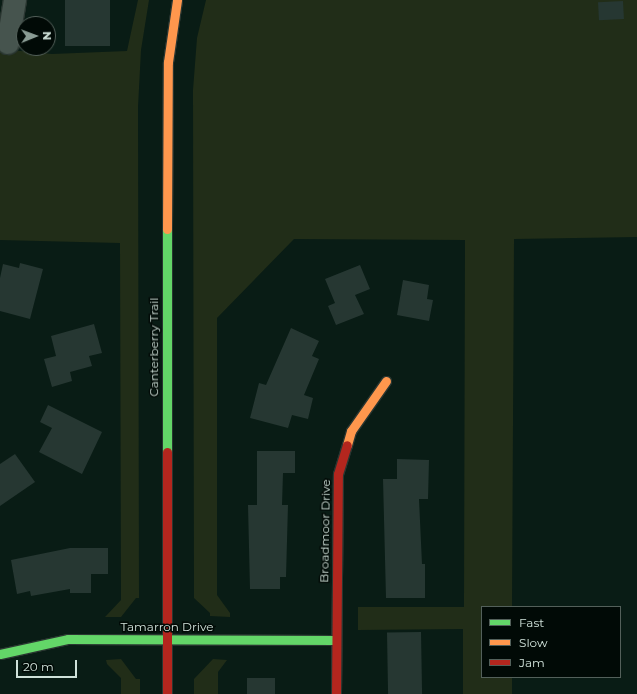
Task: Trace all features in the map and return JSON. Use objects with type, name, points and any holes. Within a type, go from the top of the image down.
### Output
[{"type":"street","points":[[8,43],[15,0]]},
{"type":"street","name":"Canterberry Trail","points":[[167,694],[167,80],[177,0]]},
{"type":"street","name":"Broadmoor Drive","points":[[336,694],[335,640],[338,474],[351,432],[386,381]]},
{"type":"street","name":"Tamarron Drive","points":[[0,654],[33,645],[68,639],[335,640]]},
{"type":"green space","points":[[138,0],[149,0],[141,50],[138,107],[139,598],[136,598],[121,617],[105,617],[121,600],[120,243],[0,240],[0,49],[16,51],[16,56],[56,56],[56,54],[127,51]]},
{"type":"green space","points":[[206,0],[637,0],[637,237],[514,239],[512,606],[481,606],[481,678],[512,678],[512,694],[463,694],[463,629],[358,630],[358,607],[464,607],[465,240],[294,239],[217,318],[217,595],[230,613],[230,617],[210,616],[210,613],[194,598],[193,90],[197,38]]},
{"type":"green space","points":[[121,659],[136,679],[140,679],[140,694],[121,694],[121,678],[107,664],[106,660]]},
{"type":"green space","points":[[213,659],[227,660],[218,672],[218,694],[194,694],[194,679]]},
{"type":"building","points":[[65,0],[110,0],[110,46],[65,46]]},
{"type":"building","points":[[623,1],[624,19],[599,20],[598,2]]},
{"type":"building","points":[[20,263],[43,269],[30,319],[0,311],[0,278],[3,264],[19,268]]},
{"type":"building","points":[[360,265],[370,289],[355,295],[364,314],[336,325],[328,306],[335,303],[325,279]]},
{"type":"building","points":[[403,280],[429,285],[427,299],[433,300],[429,321],[397,315]]},
{"type":"building","points":[[94,324],[102,353],[89,356],[92,366],[70,372],[72,381],[52,387],[44,359],[56,356],[51,336]]},
{"type":"building","points":[[291,328],[319,341],[312,356],[319,359],[304,395],[313,398],[308,419],[292,415],[288,428],[250,418],[259,383],[266,385]]},
{"type":"building","points":[[48,405],[102,432],[82,474],[39,452],[52,428],[40,422]]},
{"type":"building","points":[[257,451],[295,451],[295,473],[283,473],[282,505],[288,505],[286,577],[280,577],[280,589],[250,589],[248,505],[257,505]]},
{"type":"building","points":[[15,454],[35,482],[0,506],[0,464]]},
{"type":"building","points":[[397,459],[429,460],[428,499],[419,499],[422,564],[425,564],[425,598],[386,598],[383,479],[397,479]]},
{"type":"building","points":[[70,548],[108,548],[108,574],[91,574],[91,593],[70,593],[70,589],[31,596],[30,591],[17,594],[11,560]]},
{"type":"building","points":[[421,632],[422,694],[388,694],[387,633]]},
{"type":"building","points":[[247,678],[275,678],[275,694],[247,694]]},
{"type":"traffic: fast","points":[[167,229],[167,452]]},
{"type":"traffic: fast","points":[[0,654],[68,639],[335,640]]},
{"type":"traffic: slow","points":[[167,229],[168,62],[177,0]]},
{"type":"traffic: slow","points":[[347,445],[351,431],[386,381]]},
{"type":"traffic: jam","points":[[336,694],[338,474],[347,445]]},
{"type":"traffic: jam","points":[[167,452],[167,694]]}]
